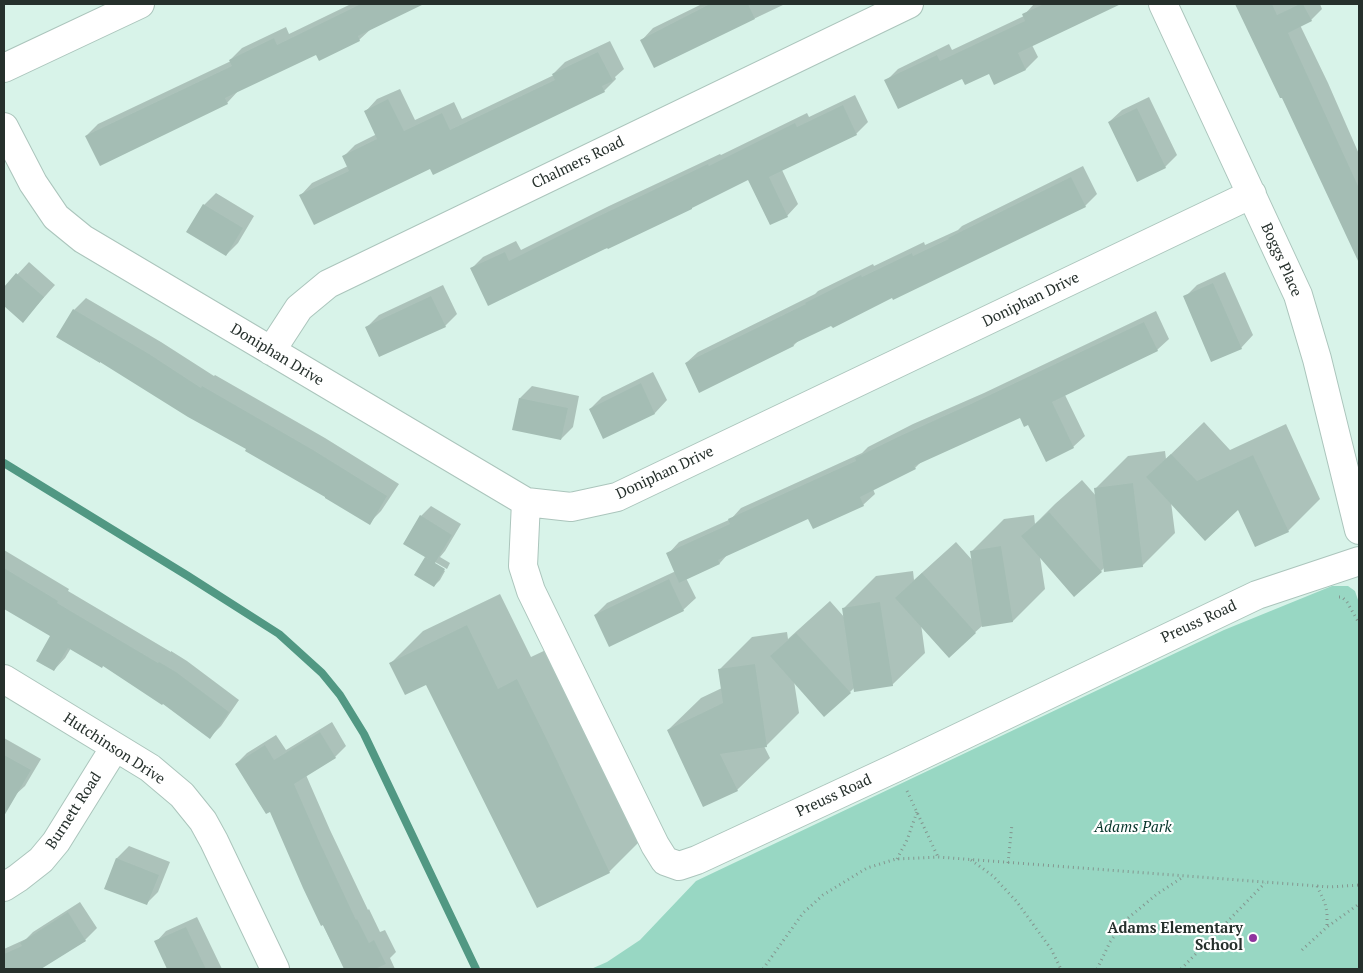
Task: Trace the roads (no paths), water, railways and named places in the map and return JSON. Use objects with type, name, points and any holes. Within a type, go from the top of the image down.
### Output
[{"type":"street","points":[[4,68],[140,4]]},
{"type":"street","name":"Chalmers Road","points":[[271,351],[299,308],[328,284],[909,4]]},
{"type":"street","name":"Boggs Place","points":[[1163,4],[1298,295],[1317,359],[1359,530]]},
{"type":"street","name":"Doniphan Drive","points":[[4,127],[32,183],[56,217],[83,239],[526,502],[571,507],[617,497],[1252,194]]},
{"type":"street","name":"Preuss Road","points":[[526,502],[523,566],[531,591],[655,844],[665,861],[679,866],[697,860],[895,768],[1257,595],[1359,561]]},
{"type":"street","name":"Hutchinson Drive","points":[[4,679],[150,768],[182,795],[203,821],[214,841],[275,969]]},
{"type":"street","name":"Burnett Road","points":[[4,886],[18,878],[41,860],[51,848],[115,747]]},
{"type":"waterway","points":[[4,463],[279,634],[322,673],[340,695],[364,734],[476,969]]},
{"type":"place","name":"Adams Elementary School","points":[[1253,938]]},
{"type":"park label","name":"Adams Park","points":[[1133,828]]}]
